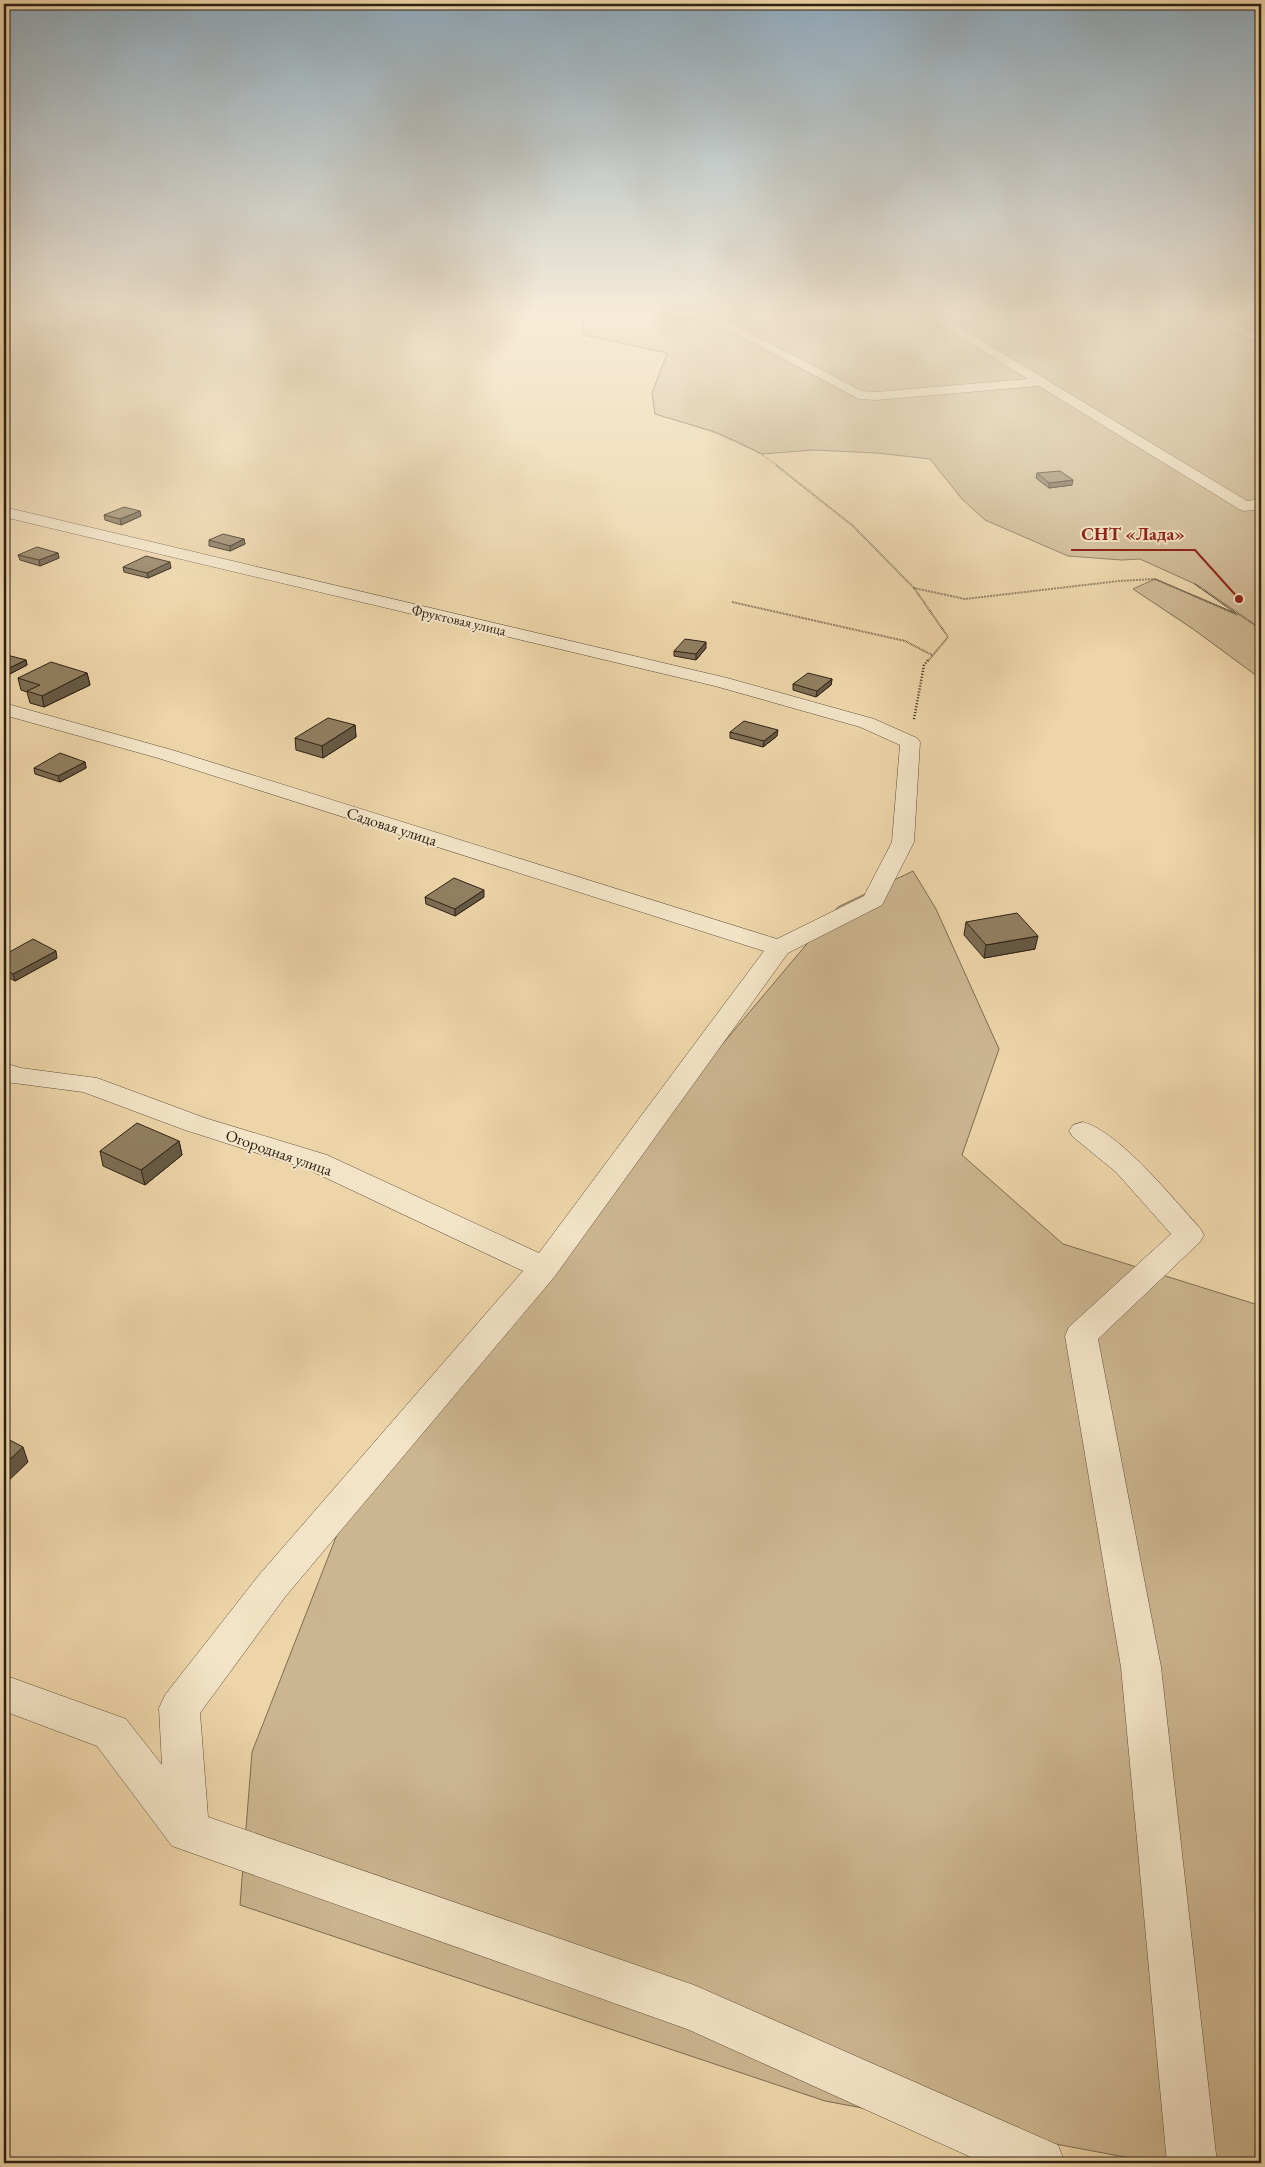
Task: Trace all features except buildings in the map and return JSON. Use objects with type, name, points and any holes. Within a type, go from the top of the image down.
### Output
[{"type":"street","points":[[1094,415],[1244,506],[1261,504]]},
{"type":"street","name":"Фруктовая улица","points":[[4,512],[720,682],[867,723],[910,742]]},
{"type":"street","name":"Садовая улица","points":[[4,709],[165,754],[779,948]]},
{"type":"street","points":[[187,1831],[179,1708],[272,1586],[544,1268],[779,948],[874,900],[903,842],[910,742]]},
{"type":"street","name":"Огородная улица","points":[[4,1071],[16,1076],[87,1084],[195,1124],[317,1162],[544,1268]]},
{"type":"street","points":[[1083,1131],[1126,1165],[1189,1235],[1081,1336],[1140,1667],[1192,2163]]},
{"type":"street","points":[[4,1693],[110,1732],[187,1831],[694,2008],[1040,2163]]},
{"type":"path","points":[[659,415],[715,432],[762,454],[853,526],[914,588],[948,637],[924,665],[910,742]]},
{"type":"path","points":[[914,588],[965,599],[1156,579],[1238,615]]},
{"type":"path","points":[[1195,584],[1261,629]]},
{"type":"path","points":[[732,602],[905,641],[932,655]]},
{"type":"shaded area","points":[[659,415],[1261,415],[1261,679],[1193,629],[1133,589],[1155,579],[1235,613],[1195,584],[1140,559],[1122,560],[1068,556],[985,520],[962,499],[930,459],[877,453],[814,450],[762,454],[715,432]]},
{"type":"shaded area","points":[[913,871],[936,909],[999,1049],[962,1155],[1063,1244],[1255,1304],[1261,1311],[1261,2163],[1157,2163],[825,2101],[240,1905],[252,1752],[356,1486],[575,1219],[838,907]]},
{"type":"place","name":"СНТ «Лада»","points":[[1239,599]]}]
